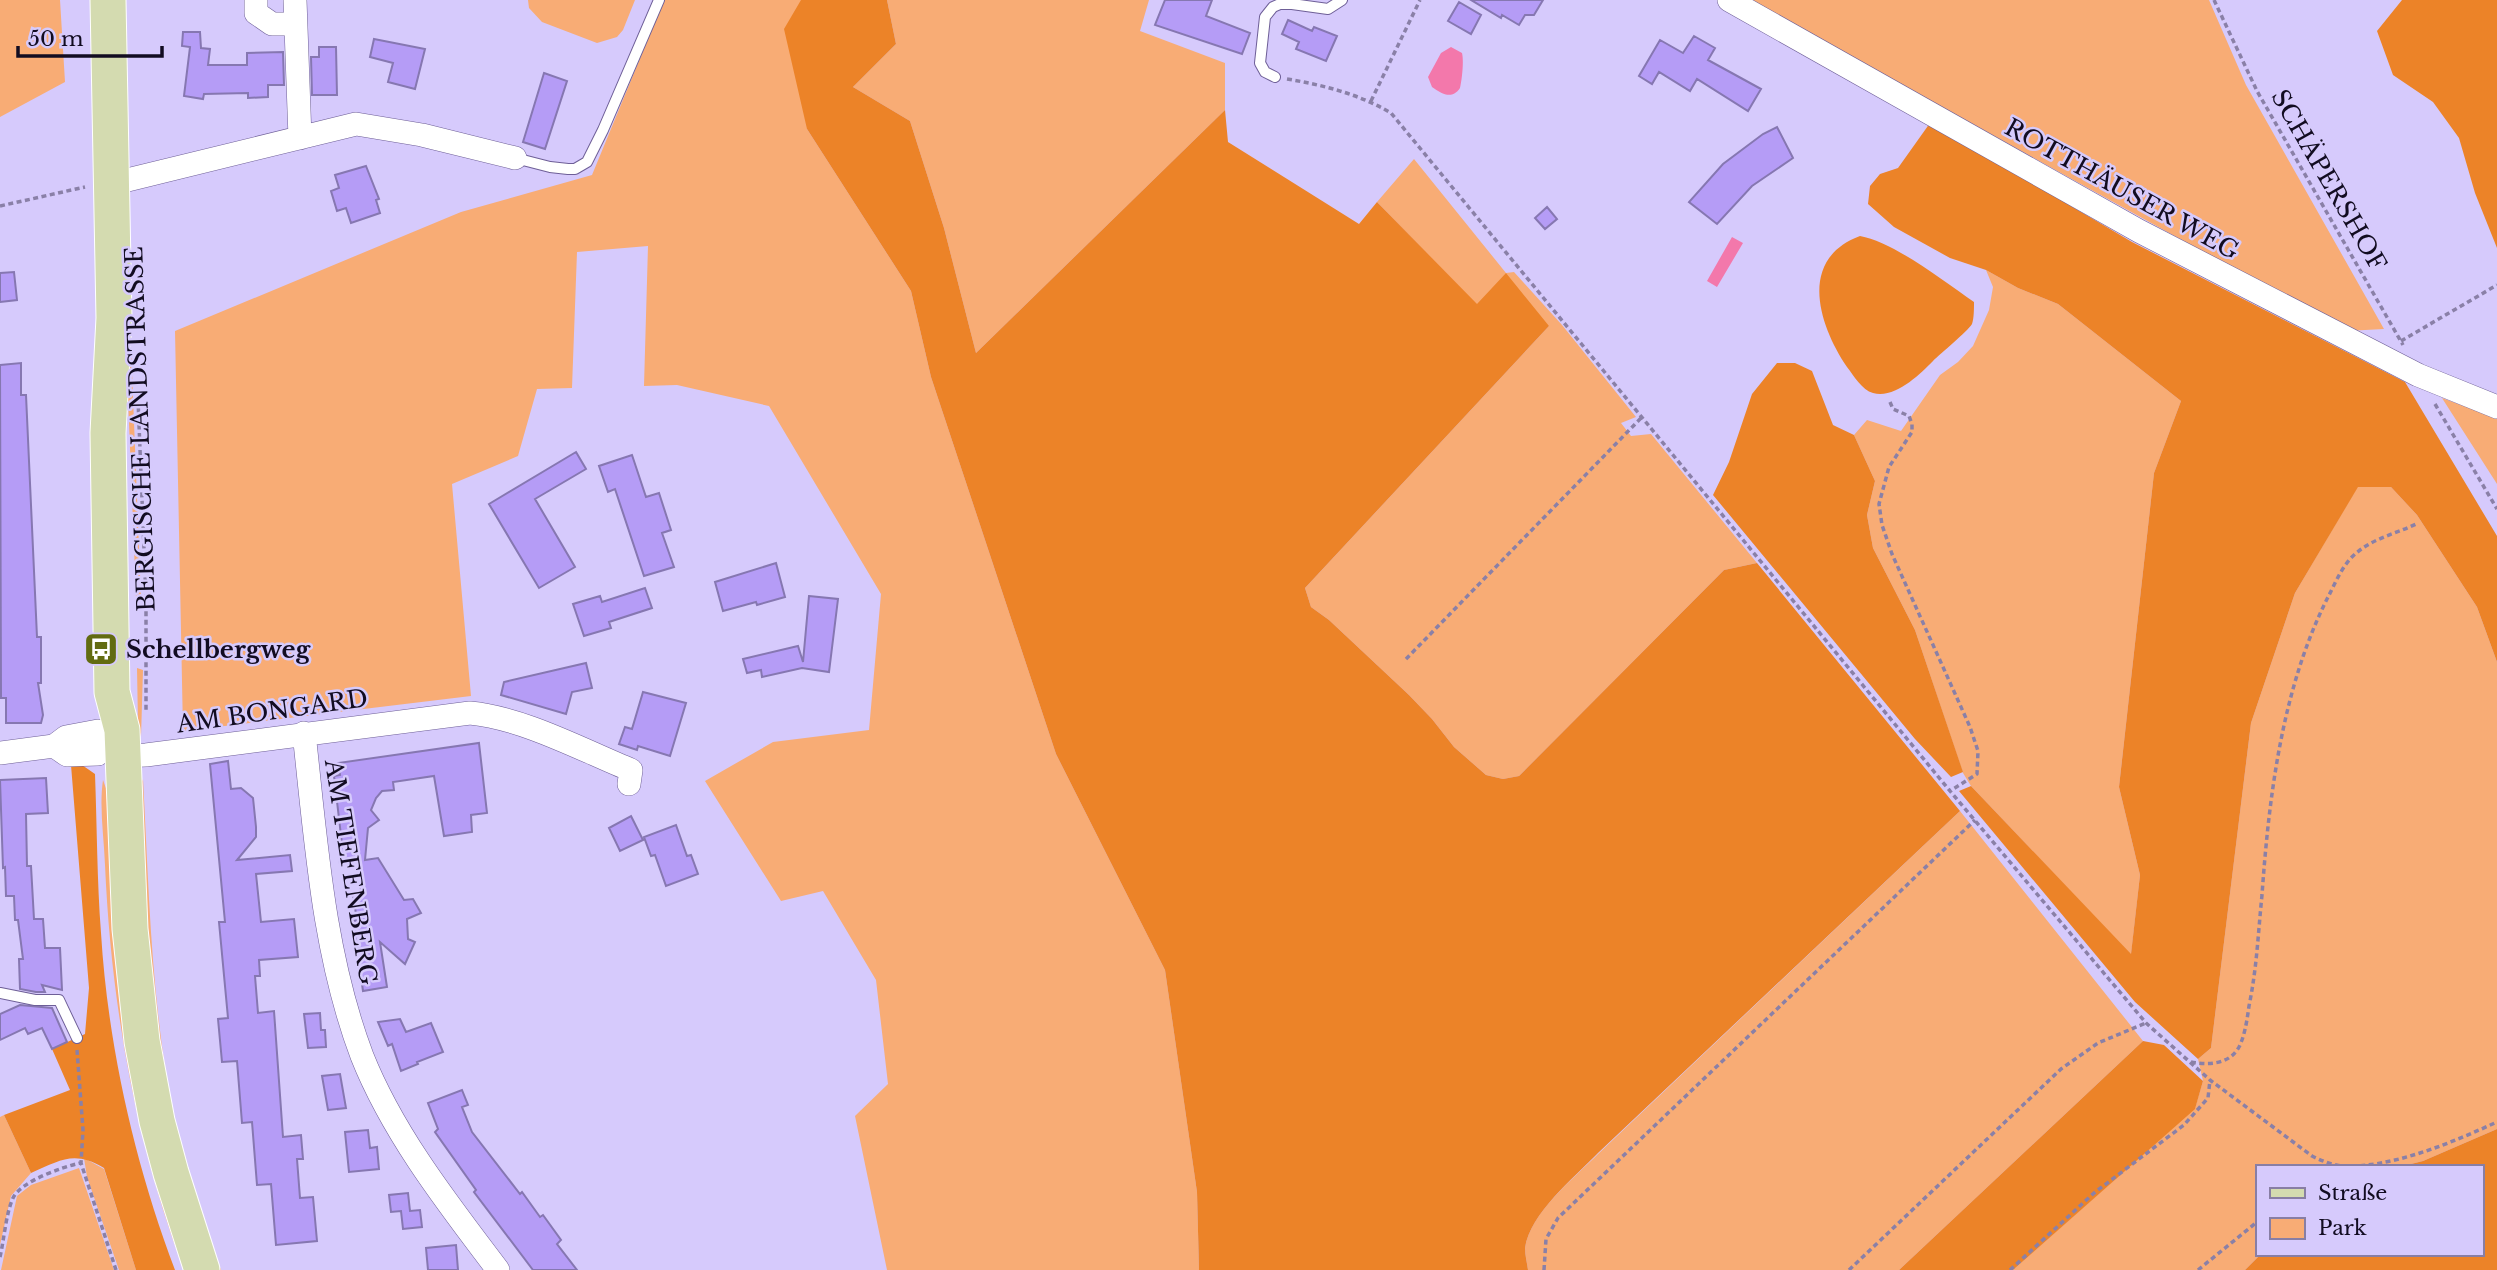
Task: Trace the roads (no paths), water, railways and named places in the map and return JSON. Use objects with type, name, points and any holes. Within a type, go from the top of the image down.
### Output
[{"type":"main road","name":"BERGISCHE LANDSTRASSE","points":[[108,0],[114,318],[108,433],[112,692],[125,737],[130,929],[142,1041],[170,1173],[202,1270]]},
{"type":"street","points":[[256,0],[256,13],[272,24],[295,24]]},
{"type":"street","points":[[295,0],[300,138]]},
{"type":"street","name":"ROTTHÄUSER WEG","points":[[1730,0],[2139,232],[2418,375],[2497,407]]},
{"type":"street","points":[[111,184],[356,124],[422,135],[515,158]]},
{"type":"street","name":"AM BONGARD","points":[[125,737],[146,755],[470,713],[489,715],[538,732],[631,770],[629,784]]},
{"type":"street","points":[[0,753],[54,746],[66,737],[98,731],[125,737]]},
{"type":"street","name":"AM TIEFENBERG","points":[[304,733],[328,927],[343,999],[363,1058],[418,1160],[498,1270]]},
{"type":"lane","points":[[515,158],[568,169],[575,169],[587,162],[659,0]]},
{"type":"lane","points":[[1275,77],[1265,72],[1260,63],[1265,17],[1273,7],[1292,4],[1328,9],[1342,0]]},
{"type":"lane","points":[[0,993],[35,1000],[59,1000],[76,1038]]},
{"type":"place","name":"Schellbergweg","points":[[101,649]]}]
